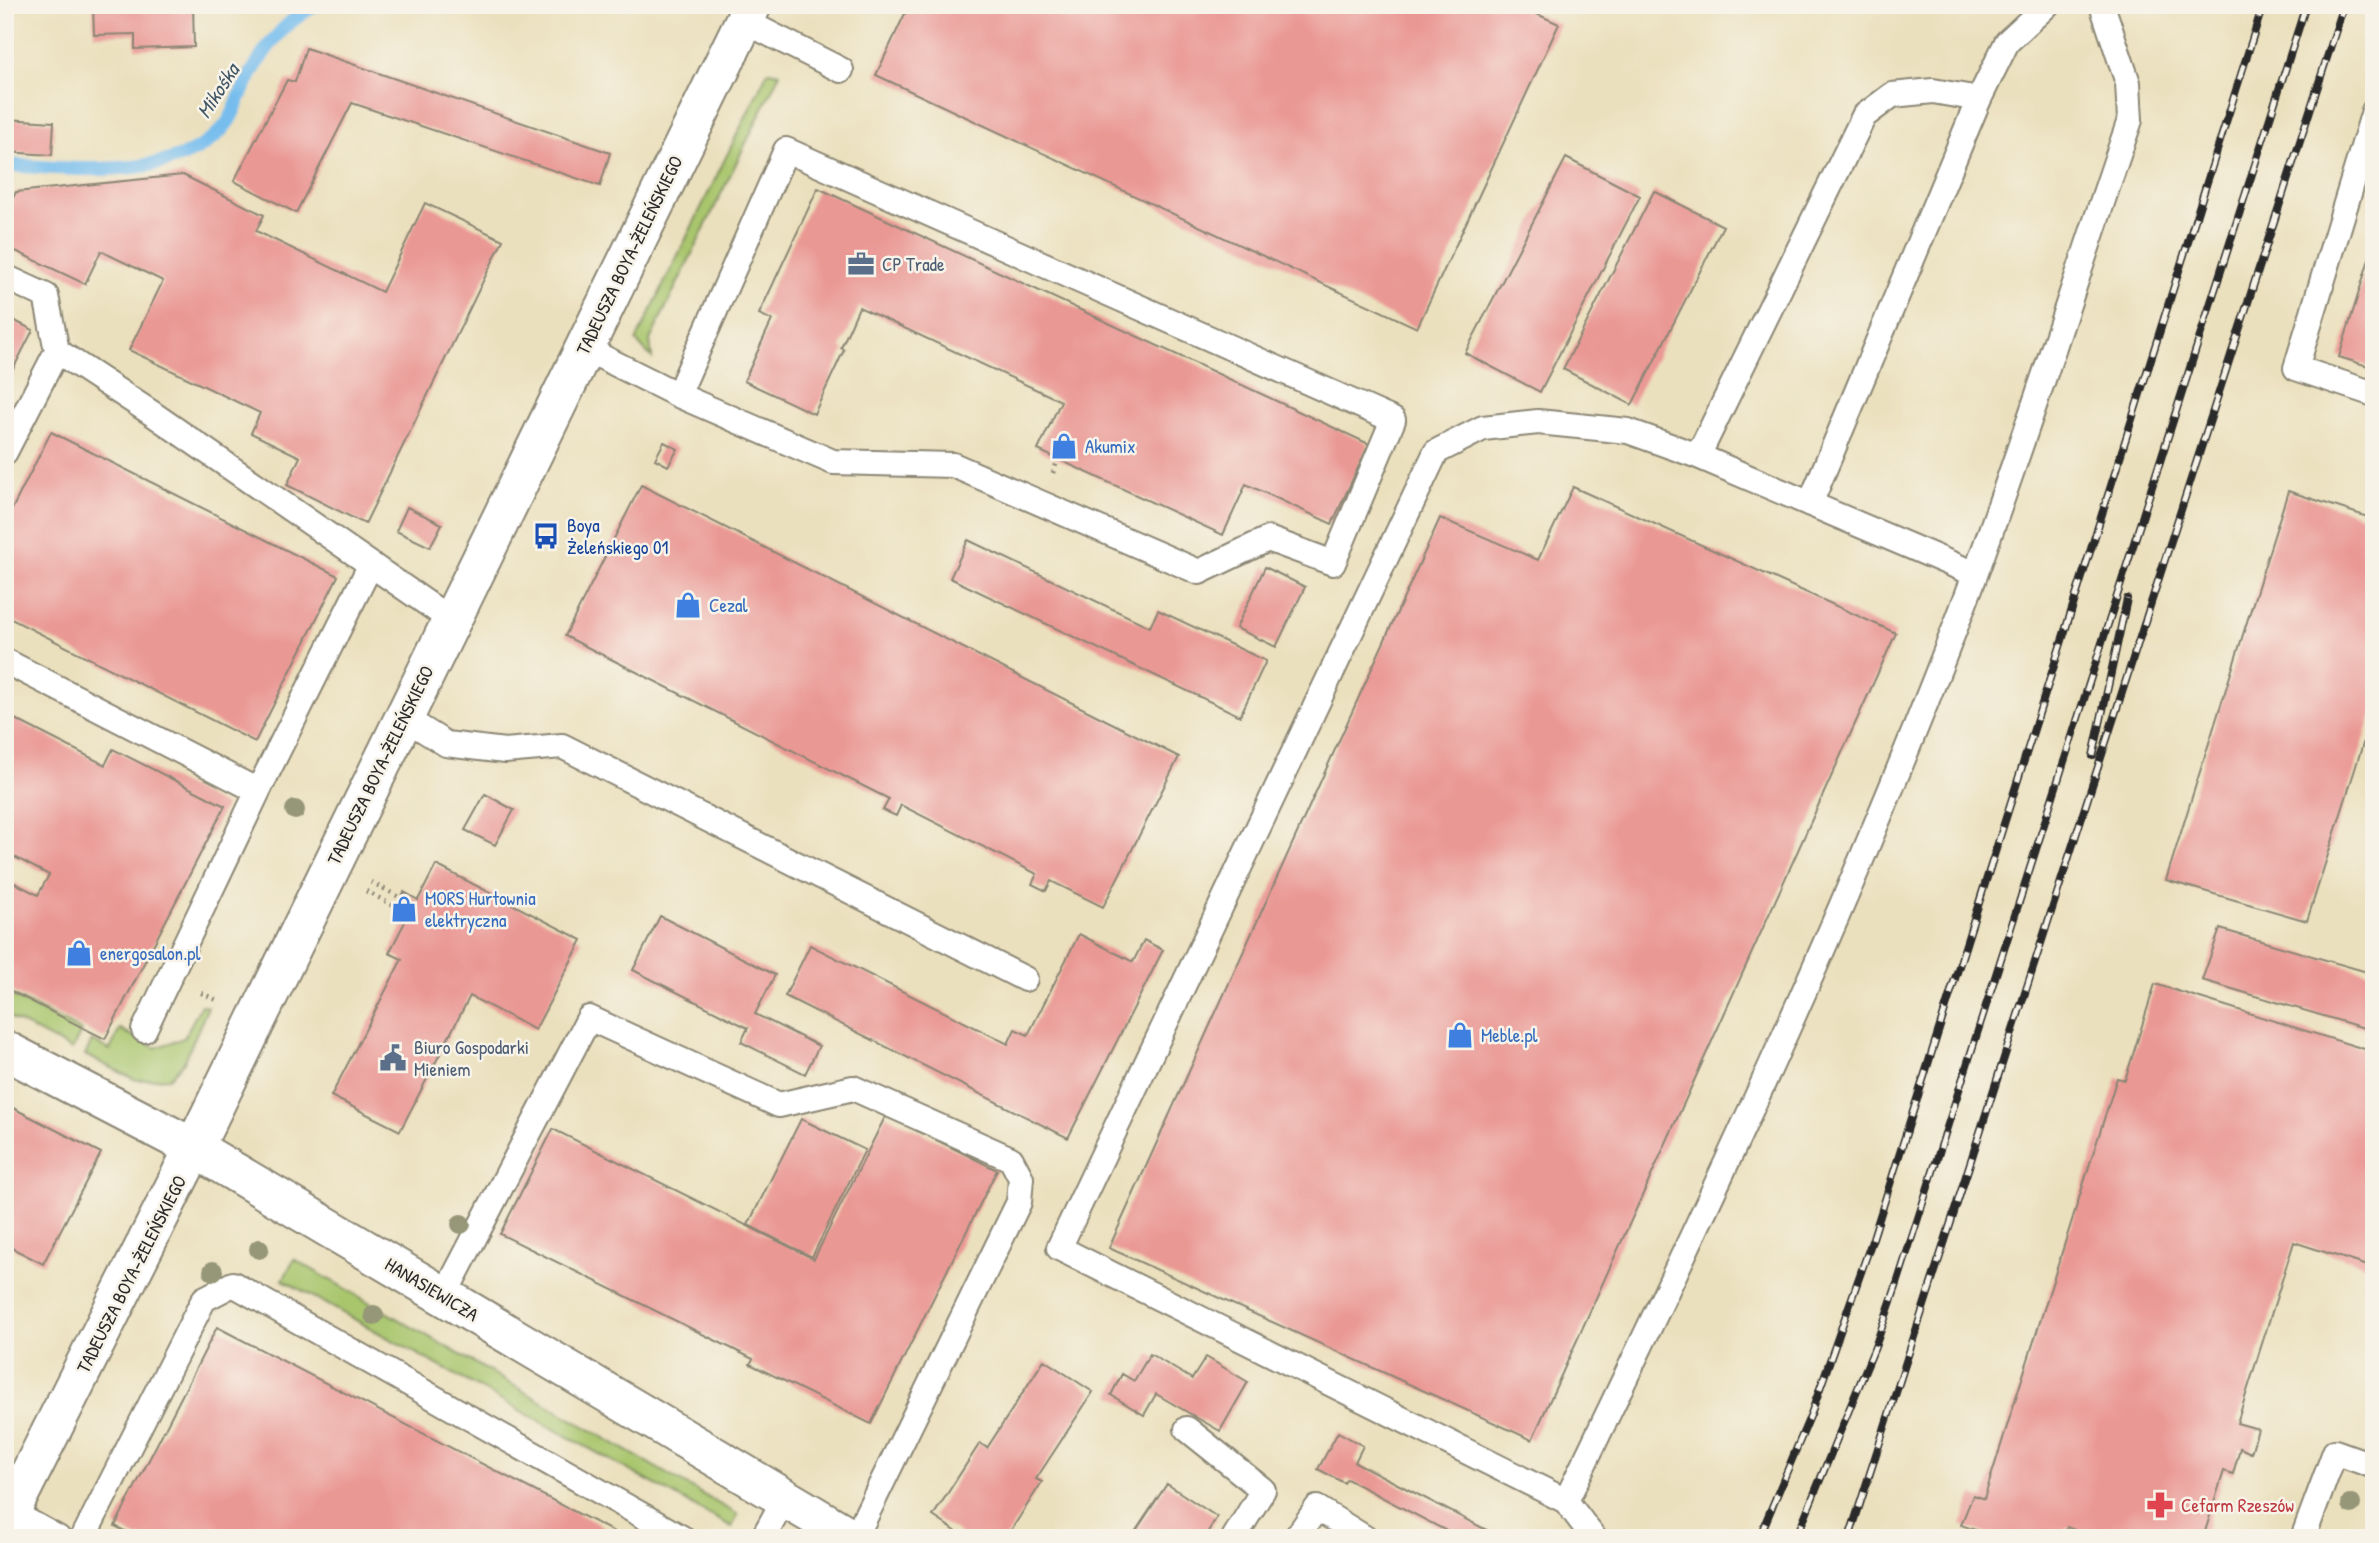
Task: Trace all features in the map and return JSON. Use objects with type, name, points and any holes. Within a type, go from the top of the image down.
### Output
[{"type":"street","name":"TADEUSZA BOYA-ŻELEŃSKIEGO","points":[[8,1517],[194,1148],[748,13]]},
{"type":"street","name":"HANASIEWICZA","points":[[5,1050],[194,1148],[854,1538]]},
{"type":"lane","points":[[1810,504],[1979,99],[2007,42],[2046,5]]},
{"type":"lane","points":[[1566,1501],[1703,1218],[1836,921],[1975,575],[2130,120],[2128,83],[2102,5]]},
{"type":"lane","points":[[748,13],[841,70]]},
{"type":"lane","points":[[1698,456],[1864,116],[1892,95],[1933,91],[1979,99]]},
{"type":"lane","points":[[2374,111],[2296,368],[2374,394]]},
{"type":"lane","points":[[584,348],[678,394],[833,462],[953,465],[1199,572],[1268,539],[1333,563],[1393,420],[786,150],[678,394]]},
{"type":"lane","points":[[5,277],[46,296],[57,351],[5,452]]},
{"type":"lane","points":[[57,351],[153,414],[451,620]]},
{"type":"lane","points":[[1594,1538],[1566,1501],[1059,1248],[1436,452],[1483,428],[1538,422],[1628,431],[1698,456],[1975,575]]},
{"type":"lane","points":[[144,1030],[258,791],[370,566]]},
{"type":"lane","points":[[5,661],[258,791]]},
{"type":"lane","points":[[403,717],[446,744],[505,751],[562,746],[1024,979]]},
{"type":"lane","points":[[444,1296],[589,1018],[779,1105],[853,1088],[1011,1159],[1021,1178],[1019,1202],[854,1538]]},
{"type":"lane","points":[[83,1538],[204,1300],[233,1284],[682,1538]]},
{"type":"lane","points":[[1186,1429],[1263,1490],[1234,1538]]},
{"type":"lane","points":[[2303,1538],[2335,1452],[2374,1466]]},
{"type":"lane","points":[[763,1538],[785,1498]]},
{"type":"lane","points":[[1296,1538],[1317,1508],[1365,1538]]},
{"type":"lane","points":[[8,1517],[58,1538]]},
{"type":"path","points":[[368,880],[401,898]]},
{"type":"path","points":[[362,889],[396,907]]},
{"type":"green space","points":[[768,71],[780,73],[650,340],[652,358],[636,341]]},
{"type":"green space","points":[[5,992],[81,1031],[72,1050],[5,1015]]},
{"type":"green space","points":[[201,1005],[208,1007],[184,1062],[169,1078],[136,1080],[85,1055],[92,1041],[110,1050],[120,1029],[155,1048],[184,1038]]},
{"type":"green space","points":[[294,1259],[738,1515],[732,1527],[283,1280]]},
{"type":"building","points":[[93,5],[193,5],[194,47],[135,49],[135,34],[94,35]]},
{"type":"building","points":[[909,5],[1532,5],[1530,11],[1559,24],[1417,328],[876,75]]},
{"type":"building","points":[[306,48],[610,153],[600,186],[352,103],[296,213],[234,181],[287,80],[295,82]]},
{"type":"building","points":[[5,119],[54,122],[52,155],[5,152]]},
{"type":"building","points":[[1566,158],[1640,196],[1540,392],[1465,353]]},
{"type":"building","points":[[183,175],[264,215],[256,231],[382,292],[425,203],[503,240],[365,524],[287,485],[300,457],[251,433],[260,413],[129,350],[163,281],[101,251],[85,284],[5,246],[5,213],[16,192]]},
{"type":"building","points":[[818,188],[1369,444],[1332,524],[1246,484],[1223,535],[1038,450],[1061,401],[859,307],[841,348],[844,350],[814,414],[744,381],[772,320],[759,314]]},
{"type":"building","points":[[1654,191],[1723,226],[1632,405],[1563,369]]},
{"type":"building","points":[[2374,246],[2374,368],[2339,357]]},
{"type":"building","points":[[5,316],[33,330],[5,385]]},
{"type":"building","points":[[51,432],[338,576],[255,742],[5,616],[5,523]]},
{"type":"building","points":[[664,442],[678,449],[668,466],[655,459]]},
{"type":"building","points":[[641,485],[1179,757],[1103,907],[1051,881],[1046,891],[1032,884],[1037,874],[901,805],[896,816],[883,810],[889,799],[565,636]]},
{"type":"building","name":"Meble.pl","points":[[1573,487],[1896,633],[1532,1440],[1109,1248],[1440,518],[1538,560]]},
{"type":"building","points":[[2288,491],[2374,519],[2374,709],[2307,921],[2166,880]]},
{"type":"building","points":[[407,507],[442,524],[430,547],[396,531]]},
{"type":"building","points":[[968,540],[1150,627],[1158,610],[1266,661],[1240,716],[950,578]]},
{"type":"building","points":[[1265,567],[1305,587],[1276,647],[1236,628]]},
{"type":"building","points":[[5,714],[105,765],[113,749],[225,806],[105,1039],[5,988],[5,878],[38,895],[49,875],[5,852]]},
{"type":"building","points":[[485,794],[514,810],[495,845],[465,830]]},
{"type":"building","points":[[436,865],[582,940],[535,1030],[470,996],[400,1131],[331,1096],[402,959],[389,953],[407,918],[394,912],[404,892],[418,900]]},
{"type":"building","points":[[660,916],[775,975],[755,1014],[819,1046],[805,1074],[741,1042],[748,1028],[633,970]]},
{"type":"building","points":[[2220,929],[2374,974],[2374,1031],[2202,980]]},
{"type":"building","points":[[1079,934],[1133,962],[1144,940],[1163,950],[1068,1138],[785,996],[810,945],[1008,1044],[1015,1029],[1028,1035]]},
{"type":"building","points":[[2155,984],[2374,1052],[2374,1268],[2294,1242],[2237,1423],[2258,1429],[2251,1453],[2240,1448],[2233,1474],[2224,1471],[2203,1538],[2096,1538],[2067,1527],[2064,1538],[1998,1538],[1961,1525],[1973,1495],[1984,1499],[2117,1078],[2125,1080]]},
{"type":"building","points":[[13,1108],[101,1153],[43,1264],[8,1246],[5,1251],[5,1124]]},
{"type":"building","points":[[886,1115],[997,1170],[871,1424],[750,1364],[753,1359],[500,1234],[553,1129],[814,1259]]},
{"type":"building","points":[[801,1119],[865,1150],[812,1257],[748,1225]]},
{"type":"building","points":[[217,1327],[616,1533],[614,1538],[138,1538],[115,1526]]},
{"type":"building","points":[[1150,1354],[1192,1379],[1206,1357],[1248,1382],[1220,1431],[1156,1394],[1144,1415],[1111,1395],[1122,1374],[1134,1381]]},
{"type":"building","points":[[1044,1360],[1093,1392],[1036,1479],[1042,1482],[1006,1538],[966,1538],[933,1516],[980,1443],[987,1448]]},
{"type":"building","points":[[1338,1432],[1363,1446],[1355,1462],[1502,1538],[1460,1538],[1347,1479],[1344,1483],[1318,1469]]},
{"type":"building","points":[[1167,1484],[1217,1517],[1204,1538],[1131,1538]]},
{"type":"waterway","name":"Mikośka","points":[[5,165],[125,168],[156,164],[184,155],[208,142],[228,122],[251,75],[273,40],[292,21],[316,5]]},
{"type":"railway","points":[[1759,1538],[1811,1414],[1873,1238],[2263,5]]},
{"type":"railway","points":[[1796,1538],[1875,1347],[1896,1287],[2306,5]]},
{"type":"railway","points":[[1849,1538],[2344,5]]},
{"type":"railway","points":[[2093,756],[2127,599]]},
{"type":"place","name":"CP Trade","points":[[861,264]]},
{"type":"place","name":"Akumix","points":[[1064,446]]},
{"type":"place","name":"Boya Żeleńskiego 01","points":[[546,536]]},
{"type":"place","name":"Cezal","points":[[688,605]]},
{"type":"place","name":"MORS Hurtownia elektryczna","points":[[404,909]]},
{"type":"place","name":"energosalon.pl","points":[[79,953]]},
{"type":"place","name":"Meble.pl","points":[[1460,1035]]},
{"type":"place","name":"Biuro Gospodarki Mieniem","points":[[393,1058]]},
{"type":"place","name":"Cefarm Rzeszów","points":[[2160,1505]]}]
